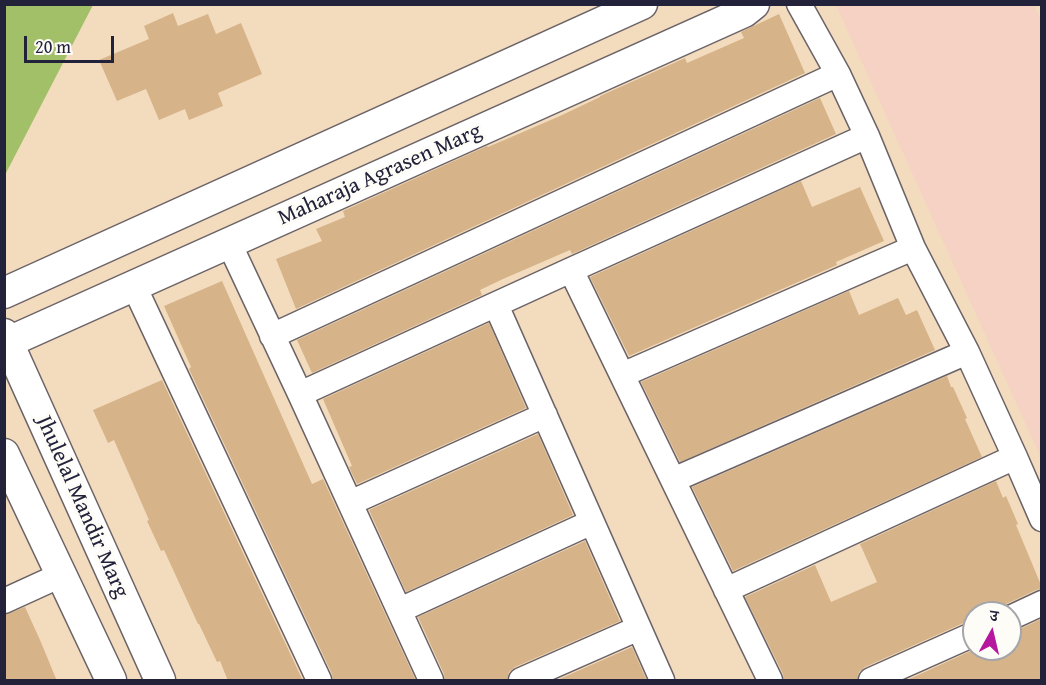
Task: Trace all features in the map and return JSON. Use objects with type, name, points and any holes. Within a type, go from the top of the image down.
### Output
[{"type":"street","name":"Maharaja Agrasen Marg","points":[[4,293],[642,4]]},
{"type":"street","name":"Maharaja Agrasen Marg","points":[[6,340],[134,286],[448,145],[744,12],[754,4]]},
{"type":"street","points":[[799,4],[867,136],[913,248],[967,352],[1041,519]]},
{"type":"street","points":[[272,336],[837,74]]},
{"type":"street","points":[[429,101],[448,145]]},
{"type":"street","points":[[300,394],[867,136]]},
{"type":"street","points":[[229,243],[431,681]]},
{"type":"street","points":[[622,375],[913,248]]},
{"type":"street","points":[[571,270],[770,681]]},
{"type":"street","points":[[134,286],[319,681]]},
{"type":"street","points":[[496,305],[662,681]]},
{"type":"street","name":"Jhulelal Mandir Marg","points":[[6,340],[160,681]]},
{"type":"street","points":[[673,480],[967,352]]},
{"type":"street","points":[[350,503],[545,415]]},
{"type":"street","name":"Jhulelal Mandir Marg","points":[[4,454],[111,681]]},
{"type":"street","points":[[726,590],[1015,457]]},
{"type":"street","points":[[400,610],[592,522]]},
{"type":"street","points":[[4,601],[61,575]]},
{"type":"street","points":[[1022,612],[1041,603]]},
{"type":"street","points":[[522,681],[639,628]]},
{"type":"street","points":[[871,681],[962,639]]},
{"type":"shaded area","points":[[836,5],[1034,5],[1041,21],[1041,458]]},
{"type":"green space","points":[[4,5],[93,5],[5,175]]},
{"type":"building","points":[[173,13],[178,26],[208,14],[216,34],[241,23],[262,74],[218,93],[223,106],[189,120],[185,109],[159,120],[146,89],[117,101],[99,60],[149,39],[144,26]]},
{"type":"building","points":[[779,14],[805,73],[296,309],[276,259],[322,241],[316,229],[345,217],[343,211],[560,116],[685,58],[687,63],[744,38],[741,32]]},
{"type":"building","points":[[820,98],[836,134],[572,254],[570,250],[503,279],[480,290],[482,295],[312,373],[297,340]]},
{"type":"building","points":[[801,181],[812,207],[860,187],[884,241],[836,262],[837,265],[629,356],[590,277]]},
{"type":"building","points":[[222,281],[312,484],[323,479],[416,681],[333,681],[332,674],[189,369],[191,367],[164,306]]},
{"type":"building","points":[[849,291],[859,315],[898,298],[906,315],[917,310],[935,350],[680,462],[641,382]]},
{"type":"building","points":[[489,323],[526,408],[357,484],[349,467],[352,466],[323,399]]},
{"type":"building","points":[[947,376],[982,457],[733,571],[692,487]]},
{"type":"building","points":[[162,380],[303,681],[228,681],[220,661],[217,662],[198,624],[164,550],[161,551],[114,440],[108,443],[93,410]]},
{"type":"building","points":[[538,434],[573,515],[406,592],[369,510]]},
{"type":"building","points":[[996,481],[1003,498],[1006,496],[1018,524],[1016,525],[1041,589],[1013,601],[962,601],[962,624],[865,667],[859,672],[857,681],[784,681],[783,674],[745,597],[815,565],[831,602],[877,582],[860,544]]},
{"type":"building","points":[[585,541],[620,621],[515,667],[509,672],[507,681],[445,681],[418,617]]},
{"type":"building","points":[[25,607],[57,681],[4,681],[4,615]]},
{"type":"building","points":[[1041,619],[1041,681],[905,681],[962,655],[962,661],[1022,661],[1022,628]]},
{"type":"building","points":[[632,647],[647,681],[555,681]]}]
